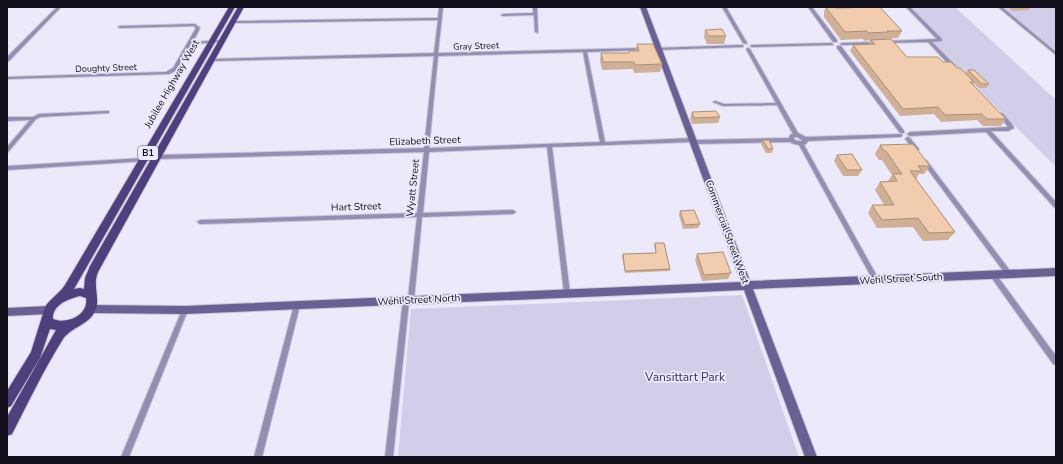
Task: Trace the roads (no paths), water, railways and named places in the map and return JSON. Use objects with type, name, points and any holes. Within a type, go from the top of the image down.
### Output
[{"type":"main road","name":"Jubilee Highway West","points":[[62,298],[232,7]]},
{"type":"main road","name":"B1","points":[[92,309],[94,302],[88,285],[90,277],[241,7]]},
{"type":"main road","name":"B1","points":[[49,310],[62,298],[80,292],[91,295]]},
{"type":"main road","points":[[7,430],[60,334],[92,309]]},
{"type":"main road","points":[[7,402],[36,354],[47,322],[46,317],[49,310]]},
{"type":"main road","points":[[47,322],[52,326],[60,327],[69,326],[76,322]]},
{"type":"street","points":[[7,60],[59,7]]},
{"type":"street","name":"Wyatt Street","points":[[389,457],[420,214],[441,7]]},
{"type":"street","points":[[535,7],[537,32]]},
{"type":"street","name":"Commercial Street West","points":[[644,7],[811,457]]},
{"type":"street","points":[[724,7],[743,45],[750,48],[833,43],[841,46],[940,40],[908,7]]},
{"type":"street","points":[[810,7],[833,43]]},
{"type":"street","points":[[1000,7],[1056,54]]},
{"type":"street","points":[[503,15],[536,14]]},
{"type":"street","points":[[233,22],[440,19]]},
{"type":"street","name":"Doughty Street","points":[[7,78],[167,74],[175,69],[198,29],[195,26],[120,27]]},
{"type":"street","points":[[190,43],[222,41]]},
{"type":"street","points":[[929,41],[956,69]]},
{"type":"street","name":"Gray Street","points":[[212,60],[659,49],[743,45]]},
{"type":"street","points":[[841,46],[901,133]]},
{"type":"street","points":[[750,48],[796,135],[803,142],[876,280]]},
{"type":"street","points":[[585,51],[604,143]]},
{"type":"street","points":[[714,102],[723,105],[779,104]]},
{"type":"street","points":[[7,119],[34,118],[46,114],[107,112]]},
{"type":"street","points":[[796,135],[792,136],[791,140],[796,143],[901,133],[909,136],[1011,128],[999,114]]},
{"type":"street","points":[[7,150],[34,118]]},
{"type":"street","points":[[987,130],[1056,206]]},
{"type":"street","points":[[909,136],[1009,274]]},
{"type":"street","name":"Elizabeth Street","points":[[158,157],[426,150],[604,143],[791,140]]},
{"type":"street","points":[[549,145],[567,293]]},
{"type":"street","points":[[7,168],[144,160]]},
{"type":"street","name":"Hart Street","points":[[200,222],[513,212]]},
{"type":"street","name":"Wehl Street South","points":[[747,285],[1056,272]]},
{"type":"street","points":[[993,275],[1056,362]]},
{"type":"street","name":"Wehl Street North","points":[[92,309],[185,310],[747,285]]},
{"type":"street","points":[[258,457],[297,305]]},
{"type":"street","points":[[7,312],[49,310]]},
{"type":"street","points":[[125,457],[185,310]]},
{"type":"park label","name":"Vansittart Park","points":[[685,377]]}]
